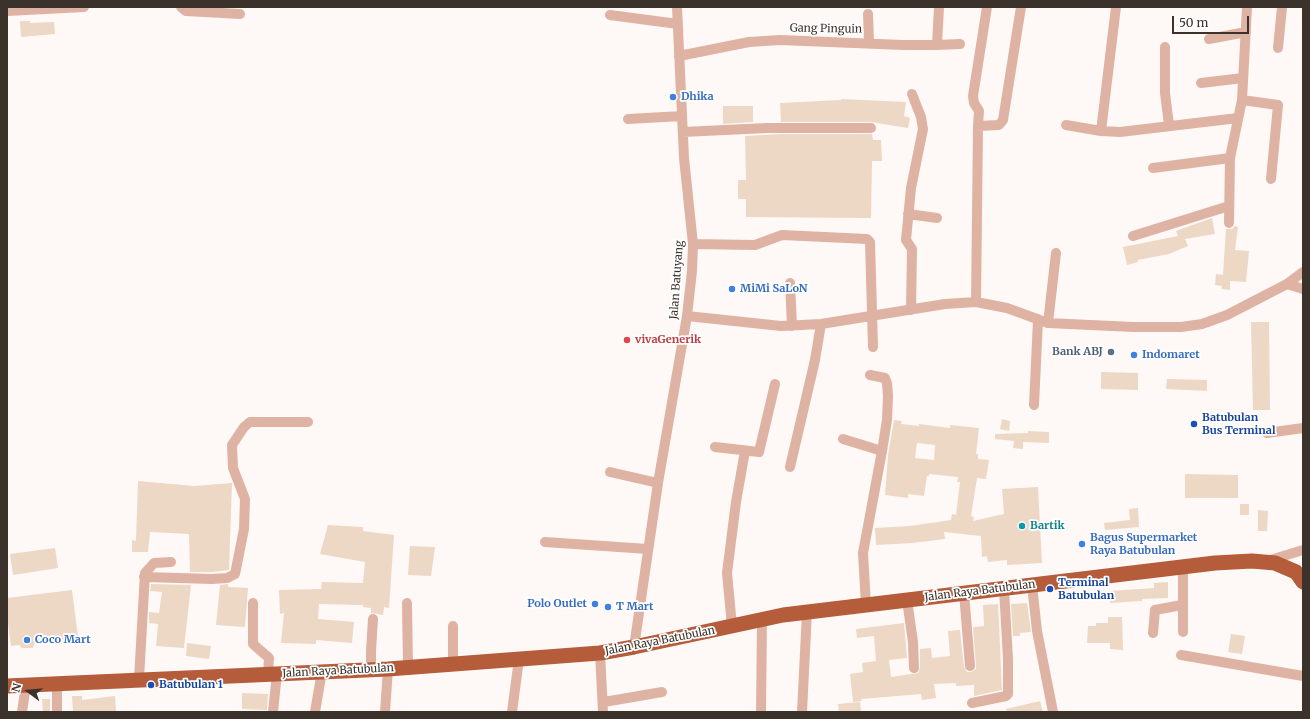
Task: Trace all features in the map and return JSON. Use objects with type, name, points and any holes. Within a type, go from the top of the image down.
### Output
[{"type":"highway","name":"Jalan Raya Batubulan","points":[[7,686],[388,669],[600,653],[762,619],[806,612],[1215,563],[1264,562],[1281,565],[1296,572],[1303,582]]},
{"type":"street","points":[[7,11],[84,7]]},
{"type":"street","points":[[181,7],[186,11],[240,14]]},
{"type":"street","name":"Jalan Batuyang","points":[[634,647],[658,483],[687,316],[693,244],[685,173],[677,7]]},
{"type":"street","points":[[937,45],[939,7]]},
{"type":"street","points":[[976,302],[979,111],[974,103],[973,96],[987,7]]},
{"type":"street","points":[[978,126],[999,125],[1002,120],[1021,7]]},
{"type":"street","points":[[1101,131],[1116,7]]},
{"type":"street","points":[[1230,223],[1230,158],[1242,100],[1247,7]]},
{"type":"street","points":[[1278,48],[1282,7]]},
{"type":"street","points":[[868,14],[869,42]]},
{"type":"street","points":[[610,15],[678,24]]},
{"type":"street","points":[[1209,39],[1246,32]]},
{"type":"street","name":"Gang Pinguin","points":[[679,56],[749,42],[780,40],[869,42],[903,45],[960,44]]},
{"type":"street","points":[[1165,47],[1165,93],[1169,125]]},
{"type":"street","points":[[1201,83],[1243,78]]},
{"type":"street","points":[[911,310],[912,249],[906,240],[911,188],[923,129],[921,117],[912,94]]},
{"type":"street","points":[[1242,100],[1278,105],[1271,179]]},
{"type":"street","points":[[628,119],[682,116]]},
{"type":"street","points":[[1066,125],[1101,131],[1120,132],[1238,118]]},
{"type":"street","points":[[683,132],[766,128],[871,128]]},
{"type":"street","points":[[1154,168],[1230,158]]},
{"type":"street","points":[[1133,236],[1229,206]]},
{"type":"street","points":[[908,214],[937,218]]},
{"type":"street","points":[[693,244],[755,245],[782,235],[867,239],[870,242],[873,347]]},
{"type":"street","points":[[1048,323],[1056,253]]},
{"type":"street","points":[[687,316],[792,326],[821,324],[871,317],[945,304],[976,302],[1007,308],[1048,323],[1133,327],[1191,326],[1227,315],[1288,284],[1303,272]]},
{"type":"street","points":[[790,283],[792,326]]},
{"type":"street","points":[[1288,284],[1303,289]]},
{"type":"street","points":[[1034,405],[1038,320]]},
{"type":"street","points":[[790,468],[815,360],[821,324]]},
{"type":"street","points":[[866,605],[862,569],[863,554],[887,420],[887,383],[883,377],[870,375]]},
{"type":"street","points":[[715,447],[757,453],[760,450],[775,384]]},
{"type":"street","points":[[144,577],[212,579],[227,578],[235,574],[244,529],[245,499],[233,468],[232,445],[241,430],[250,422],[308,422]]},
{"type":"street","points":[[1267,433],[1303,428]]},
{"type":"street","points":[[843,439],[882,451]]},
{"type":"street","points":[[732,626],[727,573],[736,502],[745,451]]},
{"type":"street","points":[[610,472],[658,483]]},
{"type":"street","points":[[545,542],[648,549]]},
{"type":"street","points":[[1264,562],[1303,550]]},
{"type":"street","points":[[139,679],[144,577],[148,567],[154,563],[171,562]]},
{"type":"street","points":[[1183,567],[1183,632]]},
{"type":"street","points":[[1032,585],[1037,631],[1053,712]]},
{"type":"street","points":[[972,704],[1006,696],[1008,694],[1008,659],[1004,589]]},
{"type":"street","points":[[964,593],[970,666]]},
{"type":"street","points":[[907,600],[913,642],[914,668]]},
{"type":"street","points":[[253,603],[253,644],[269,658],[272,674],[273,712]]},
{"type":"street","points":[[407,603],[408,667]]},
{"type":"street","points":[[1153,634],[1155,610],[1182,605]]},
{"type":"street","points":[[802,712],[806,612]]},
{"type":"street","points":[[371,669],[373,619]]},
{"type":"street","points":[[761,712],[762,619]]},
{"type":"street","points":[[453,626],[453,663]]},
{"type":"street","points":[[600,653],[603,707],[662,692]]},
{"type":"street","points":[[1181,656],[1303,676]]},
{"type":"street","points":[[512,712],[519,659]]},
{"type":"street","points":[[385,712],[388,669]]},
{"type":"street","points":[[315,712],[322,671]]},
{"type":"street","points":[[56,683],[56,712]]},
{"type":"street","points":[[22,712],[26,685]]},
{"type":"building","points":[[20,21],[30,21],[30,23],[54,22],[55,34],[21,37]]},
{"type":"building","points":[[841,99],[906,102],[904,116],[910,118],[908,128],[871,122],[781,122],[780,103]]},
{"type":"building","points":[[723,106],[753,106],[753,122],[723,124]]},
{"type":"building","points":[[781,134],[872,134],[873,140],[881,140],[882,161],[872,161],[871,218],[746,217],[746,199],[738,199],[738,180],[746,180],[745,136]]},
{"type":"building","points":[[1212,218],[1215,234],[1185,239],[1188,246],[1169,254],[1138,260],[1138,262],[1127,265],[1123,247],[1178,236],[1176,231]]},
{"type":"building","points":[[1235,226],[1238,227],[1235,250],[1249,251],[1246,282],[1230,281],[1230,290],[1221,289],[1222,286],[1215,285],[1216,274],[1223,275],[1226,229],[1232,229]]},
{"type":"building","points":[[1251,322],[1269,322],[1270,410],[1253,410]]},
{"type":"building","points":[[1101,372],[1138,373],[1138,390],[1101,389]]},
{"type":"building","points":[[1167,379],[1207,380],[1207,391],[1166,389]]},
{"type":"building","points":[[1002,419],[1010,421],[1009,431],[1000,429]]},
{"type":"building","points":[[894,420],[902,421],[901,424],[919,426],[919,424],[950,428],[950,425],[979,428],[976,454],[978,454],[978,459],[989,460],[986,479],[977,478],[971,516],[974,517],[973,521],[1004,514],[1002,489],[1038,487],[1042,563],[1007,565],[1007,560],[988,562],[987,556],[982,557],[981,536],[944,532],[945,539],[876,545],[875,528],[910,526],[951,520],[952,514],[956,515],[960,482],[957,482],[958,477],[929,474],[929,476],[927,476],[924,496],[908,494],[908,498],[885,495],[888,455]],"holes":[[[917,443],[935,445],[934,460],[915,458]]]},
{"type":"building","points":[[1028,431],[1049,432],[1049,443],[1023,442],[1023,449],[1013,448],[1014,441],[995,439],[995,434],[1028,433]]},
{"type":"building","points":[[1185,474],[1238,475],[1238,498],[1185,498]]},
{"type":"building","points":[[138,481],[194,486],[232,483],[229,570],[190,572],[189,534],[150,532],[148,552],[132,552],[132,540],[136,541]]},
{"type":"building","points":[[1240,504],[1249,504],[1249,515],[1240,515]]},
{"type":"building","points":[[1138,508],[1139,527],[1105,530],[1104,523],[1130,520],[1129,509]]},
{"type":"building","points":[[1258,510],[1268,511],[1267,531],[1258,531]]},
{"type":"building","points":[[328,525],[363,527],[363,531],[394,535],[389,608],[384,607],[383,615],[371,613],[371,608],[363,607],[363,605],[319,604],[318,619],[354,622],[352,643],[316,640],[316,644],[281,643],[284,613],[280,614],[279,590],[321,589],[322,582],[363,583],[365,562],[320,554]]},
{"type":"building","points":[[410,546],[435,547],[431,576],[408,575]]},
{"type":"building","points":[[55,548],[58,568],[13,575],[10,554]]},
{"type":"building","points":[[1168,582],[1168,598],[1142,599],[1142,601],[1110,603],[1110,591],[1154,588],[1154,583]]},
{"type":"building","points":[[151,584],[191,585],[184,648],[156,646],[158,624],[149,623],[149,612],[159,613],[162,592],[150,591]]},
{"type":"building","points":[[228,584],[228,587],[248,588],[245,627],[216,625],[220,585]]},
{"type":"building","points":[[72,590],[78,637],[68,638],[68,643],[56,645],[54,641],[34,644],[33,648],[21,648],[20,645],[11,646],[7,616],[7,598]]},
{"type":"building","points":[[1027,603],[1031,632],[1020,633],[1020,636],[1013,636],[1011,604]]},
{"type":"building","points":[[998,604],[1002,690],[974,696],[974,685],[956,686],[956,683],[934,684],[936,698],[922,700],[921,694],[861,699],[862,701],[853,702],[850,674],[863,672],[862,663],[876,661],[874,636],[857,638],[856,629],[904,623],[907,658],[889,660],[891,677],[918,673],[920,668],[920,649],[931,648],[932,658],[950,656],[948,631],[960,630],[964,667],[967,672],[971,672],[976,669],[973,627],[984,626],[983,605]]},
{"type":"building","points":[[1108,617],[1122,617],[1123,650],[1110,649],[1110,643],[1087,643],[1088,626],[1096,626],[1096,623],[1108,623]]},
{"type":"building","points":[[1231,634],[1245,636],[1242,654],[1228,652]]},
{"type":"building","points":[[187,643],[211,646],[209,659],[186,656]]},
{"type":"building","points":[[242,693],[268,694],[267,710],[242,709]]},
{"type":"building","points":[[72,696],[82,696],[82,700],[115,696],[116,712],[73,712]]},
{"type":"building","points":[[42,699],[50,699],[50,712],[43,712]]},
{"type":"building","points":[[1040,701],[1043,712],[1007,712],[1006,709]]},
{"type":"building","points":[[860,702],[861,712],[839,712],[838,704]]},
{"type":"place","name":"Dhika","points":[[673,97]]},
{"type":"place","name":"MiMi SaLoN","points":[[732,289]]},
{"type":"place","name":"vivaGenerik","points":[[627,340]]},
{"type":"place","name":"Bank ABJ","points":[[1111,352]]},
{"type":"place","name":"Indomaret","points":[[1134,355]]},
{"type":"place","name":"Batubulan Bus Terminal","points":[[1194,424]]},
{"type":"place","name":"Bartik","points":[[1022,526]]},
{"type":"place","name":"Bagus Supermarket Raya Batubulan","points":[[1082,544]]},
{"type":"place","name":"Terminal Batubulan","points":[[1050,589]]},
{"type":"place","name":"Polo Outlet","points":[[595,604]]},
{"type":"place","name":"T Mart","points":[[608,607]]},
{"type":"place","name":"Coco Mart","points":[[27,640]]},
{"type":"place","name":"Batubulan 1","points":[[151,685]]}]
